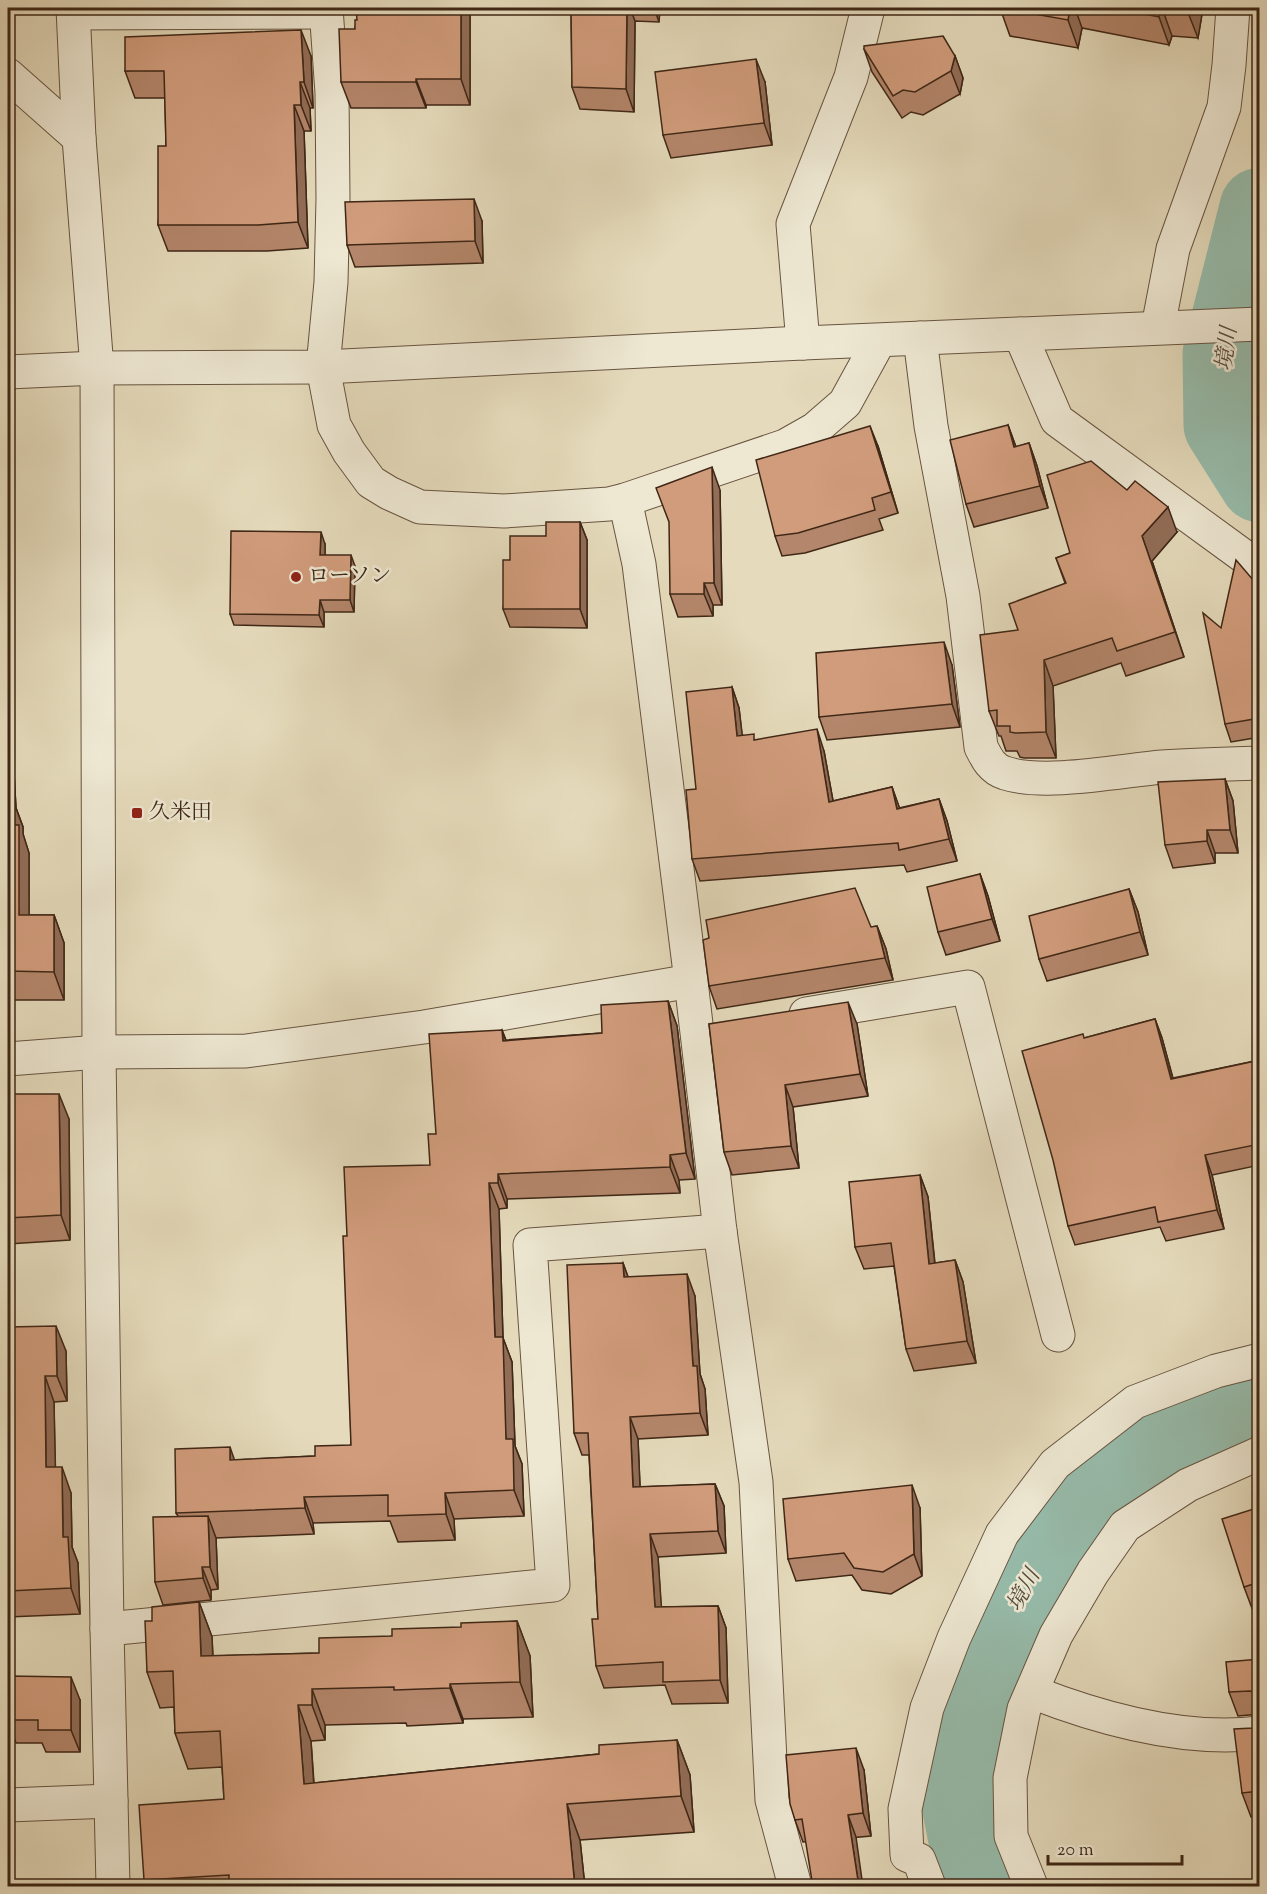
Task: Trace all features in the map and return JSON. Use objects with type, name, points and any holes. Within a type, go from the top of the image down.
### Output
[{"type":"street","points":[[803,343],[793,224],[851,77],[868,8]]},
{"type":"street","points":[[1168,327],[1173,249],[1224,107],[1233,8]]},
{"type":"street","points":[[113,1887],[106,1629],[99,1052],[97,368],[79,138],[73,10],[230,13],[327,10],[332,93],[333,200],[331,282],[323,367],[334,425],[349,452],[371,482],[420,507],[504,511],[609,504],[785,446],[803,438],[845,403],[879,341]]},
{"type":"street","points":[[8,75],[79,138]]},
{"type":"street","points":[[8,372],[97,368],[323,367],[803,343],[1260,324]]},
{"type":"street","points":[[1020,334],[1058,420],[1202,524],[1253,562],[1260,570]]},
{"type":"street","points":[[921,338],[931,426],[963,596],[981,747],[990,764],[1002,772],[1022,778],[1056,778],[1164,767],[1259,763]]},
{"type":"street","points":[[625,500],[639,564],[691,981],[709,1029],[720,1231],[756,1482],[772,1800],[795,1887]]},
{"type":"street","points":[[8,1059],[99,1052],[246,1051],[424,1027],[691,981]]},
{"type":"street","points":[[780,1018],[968,987],[1058,1335]]},
{"type":"street","points":[[106,1629],[553,1585],[530,1245],[720,1231]]},
{"type":"street","points":[[929,1887],[919,1860],[907,1855],[905,1809],[927,1708],[954,1638],[1002,1534],[1055,1464],[1134,1402],[1216,1371],[1260,1360]]},
{"type":"street","points":[[1031,1887],[1011,1836],[1010,1778],[1024,1709],[1056,1635],[1093,1572],[1125,1526],[1188,1485],[1251,1455],[1260,1453]]},
{"type":"street","points":[[1032,1692],[1073,1708],[1196,1735],[1260,1733]]},
{"type":"street","points":[[8,1805],[111,1802]]},
{"type":"building","points":[[356,8],[461,8],[461,79],[416,79],[416,82],[341,82],[339,29],[355,29]]},
{"type":"building","points":[[571,8],[627,8],[626,89],[572,87]]},
{"type":"building","points":[[1000,8],[1070,8],[1068,20]]},
{"type":"building","points":[[1112,8],[1162,8],[1159,17]]},
{"type":"building","points":[[1162,8],[1188,8],[1187,10]]},
{"type":"building","points":[[301,30],[304,82],[300,82],[301,105],[294,105],[298,222],[258,225],[158,225],[158,146],[166,146],[164,71],[125,71],[125,37]]},
{"type":"building","points":[[943,36],[955,56],[951,71],[915,92],[903,90],[893,96],[864,49],[864,46]]},
{"type":"building","points":[[756,59],[764,123],[663,135],[655,72]]},
{"type":"building","points":[[474,199],[475,241],[347,245],[345,202]]},
{"type":"building","points":[[1008,425],[1014,447],[1029,443],[1040,486],[966,504],[950,440]]},
{"type":"building","points":[[870,426],[891,492],[872,498],[875,510],[798,533],[775,536],[756,460]]},
{"type":"building","points":[[1091,461],[1127,490],[1135,481],[1168,507],[1142,536],[1175,632],[1117,651],[1112,638],[1044,660],[1046,732],[1010,732],[1010,726],[997,726],[997,710],[989,711],[980,635],[1018,630],[1009,604],[1066,583],[1056,558],[1070,553],[1047,475]]},
{"type":"building","points":[[712,467],[714,583],[704,583],[704,594],[670,594],[669,522],[656,488]]},
{"type":"building","points":[[546,522],[580,522],[580,609],[503,609],[503,560],[510,560],[510,536],[546,536]]},
{"type":"building","points":[[231,531],[321,532],[320,555],[351,555],[350,600],[320,600],[319,615],[230,614]]},
{"type":"building","points":[[1236,560],[1260,588],[1260,718],[1225,724],[1203,613],[1221,628]]},
{"type":"building","points":[[944,642],[952,704],[819,717],[816,653]]},
{"type":"building","points":[[732,687],[737,736],[754,734],[754,740],[817,729],[829,802],[892,787],[897,809],[939,799],[949,839],[899,850],[898,843],[692,859],[686,790],[696,789],[686,692]]},
{"type":"building","points":[[1225,779],[1230,830],[1207,830],[1207,841],[1165,845],[1158,782]]},
{"type":"building","points":[[8,799],[12,799],[12,825],[19,825],[19,915],[54,915],[54,972],[8,971]]},
{"type":"building","points":[[980,874],[992,919],[938,932],[927,887]]},
{"type":"building","points":[[855,888],[871,927],[877,926],[885,958],[709,986],[703,940],[709,938],[706,920]]},
{"type":"building","points":[[1129,889],[1140,932],[1039,959],[1029,916]]},
{"type":"building","points":[[668,1001],[686,1153],[670,1155],[670,1167],[498,1174],[498,1183],[489,1183],[495,1337],[503,1337],[506,1439],[513,1439],[514,1490],[445,1493],[446,1514],[388,1516],[388,1495],[304,1497],[305,1508],[176,1513],[175,1449],[230,1447],[230,1460],[315,1456],[315,1446],[351,1445],[343,1236],[347,1236],[344,1167],[430,1165],[428,1134],[436,1134],[429,1034],[502,1030],[503,1041],[602,1033],[601,1005]]},
{"type":"building","points":[[848,1002],[860,1074],[785,1085],[791,1146],[724,1152],[709,1024]]},
{"type":"building","points":[[1155,1019],[1171,1079],[1260,1060],[1260,1144],[1205,1155],[1217,1210],[1158,1222],[1155,1207],[1068,1226],[1053,1160],[1022,1051],[1083,1034],[1084,1038]]},
{"type":"building","points":[[8,1094],[59,1094],[61,1215],[8,1218]]},
{"type":"building","points":[[920,1175],[929,1264],[955,1260],[967,1341],[906,1349],[891,1243],[855,1247],[849,1182]]},
{"type":"building","points":[[623,1263],[624,1277],[687,1274],[693,1366],[697,1366],[700,1413],[630,1417],[633,1487],[715,1484],[718,1531],[650,1534],[655,1607],[718,1606],[720,1680],[663,1682],[663,1662],[596,1666],[592,1619],[598,1619],[588,1433],[574,1433],[567,1265]]},
{"type":"building","points":[[56,1326],[57,1376],[45,1376],[46,1467],[62,1467],[63,1537],[68,1537],[71,1588],[8,1591],[8,1327]]},
{"type":"building","points":[[912,1485],[914,1554],[883,1572],[854,1568],[844,1553],[788,1559],[783,1499]]},
{"type":"building","points":[[1260,1507],[1260,1582],[1244,1587],[1222,1519]]},
{"type":"building","points":[[208,1516],[210,1567],[202,1567],[203,1578],[155,1582],[153,1517]]},
{"type":"building","points":[[199,1602],[201,1656],[319,1653],[319,1638],[392,1636],[392,1629],[461,1627],[461,1623],[517,1621],[520,1682],[450,1684],[450,1688],[394,1690],[394,1687],[312,1689],[312,1705],[298,1705],[304,1784],[599,1754],[599,1745],[677,1740],[681,1796],[567,1804],[575,1887],[229,1887],[229,1875],[144,1880],[139,1805],[224,1799],[220,1731],[175,1733],[173,1671],[147,1672],[145,1621],[152,1621],[152,1607]]},
{"type":"building","points":[[1260,1659],[1260,1693],[1229,1692],[1226,1662]]},
{"type":"building","points":[[8,1676],[71,1677],[71,1730],[38,1730],[38,1720],[8,1720]]},
{"type":"building","points":[[1260,1726],[1260,1791],[1242,1793],[1234,1729]]},
{"type":"building","points":[[856,1748],[863,1813],[848,1815],[859,1887],[813,1887],[802,1819],[795,1820],[790,1804],[786,1755]]},
{"type":"waterway","name":"境川","points":[[1260,208],[1223,354],[1224,425],[1260,482]]},
{"type":"waterway","name":"境川","points":[[978,1886],[961,1799],[963,1737],[1002,1633],[1067,1517],[1130,1461],[1190,1429],[1260,1411]]},
{"type":"place","name":"ローソン","points":[[296,577]]},
{"type":"place","name":"久米田","points":[[137,813]]}]
